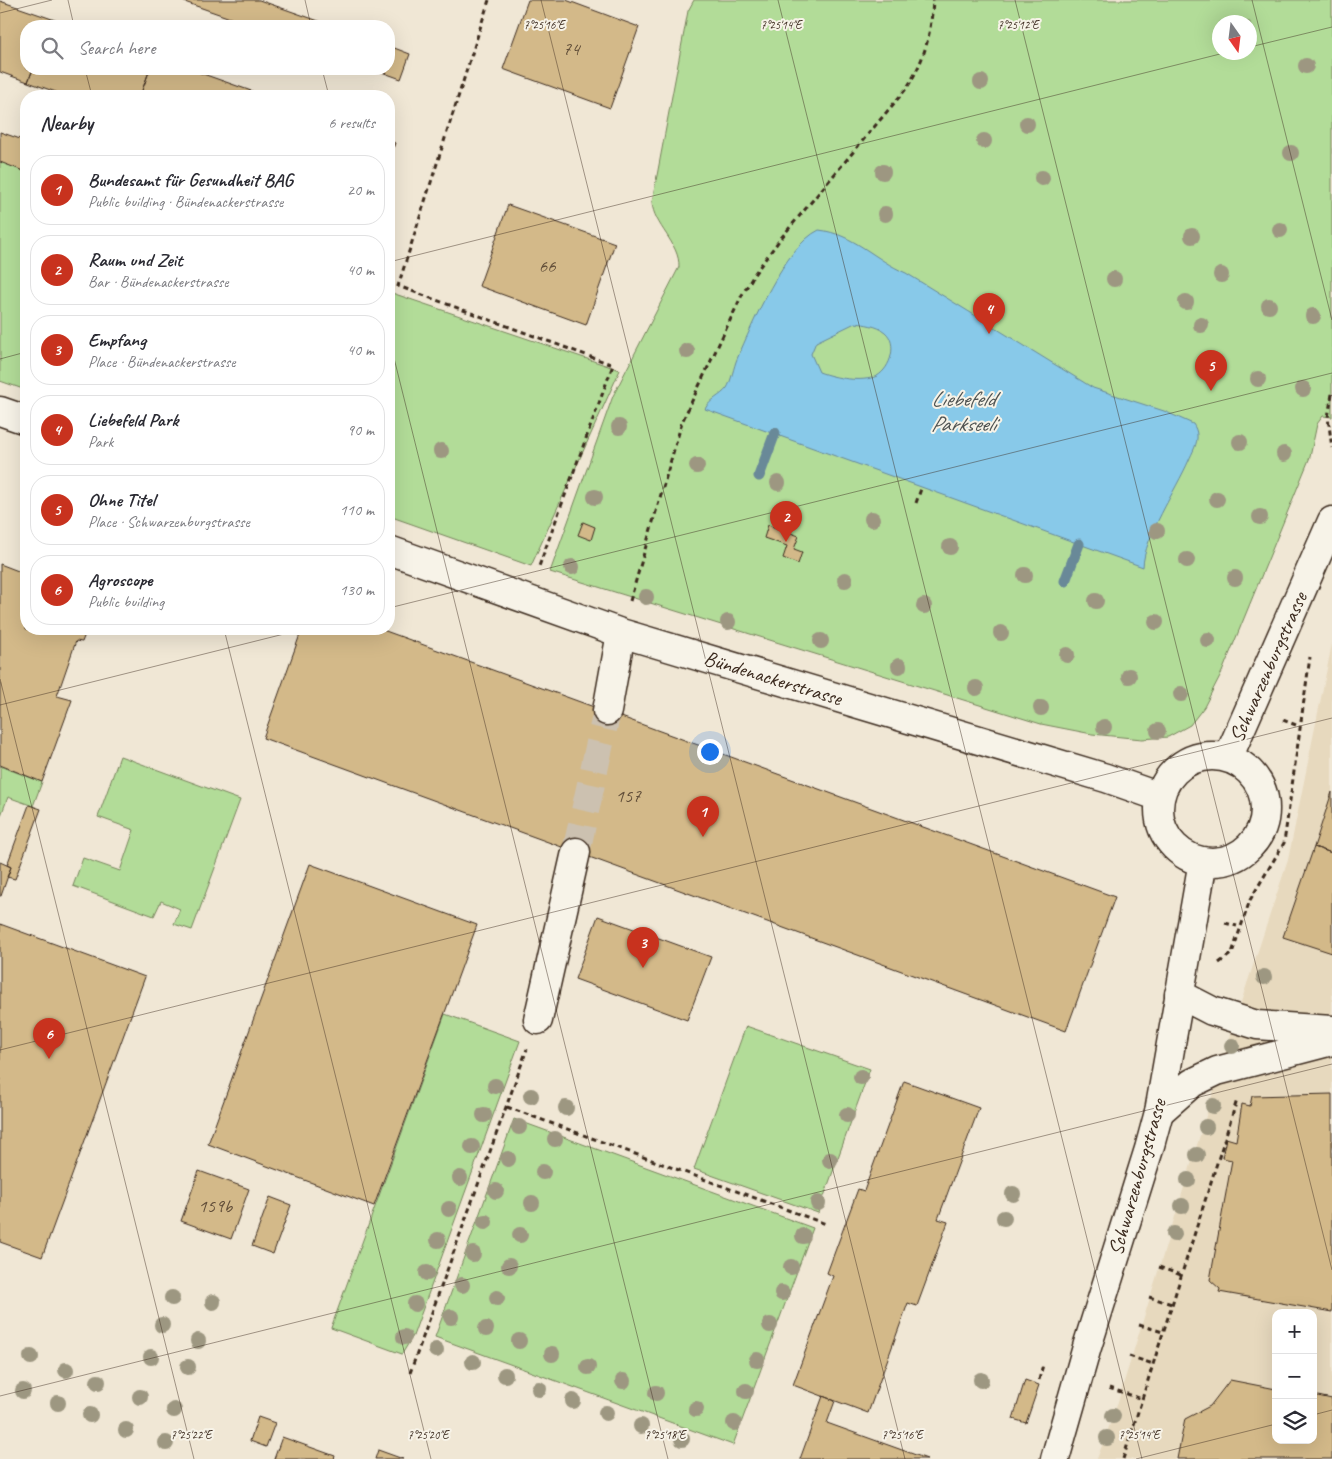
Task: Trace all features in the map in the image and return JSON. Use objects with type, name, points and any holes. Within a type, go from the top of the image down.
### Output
[{"type":"street","points":[[0,410],[20,418]]},
{"type":"street","name":"Schwarzenburgstrasse","points":[[1228,758],[1332,521]]},
{"type":"street","name":"Bündenackerstrasse","points":[[395,552],[621,633],[1106,778],[1160,798]]},
{"type":"street","points":[[607,711],[621,633]]},
{"type":"street","name":"Schwarzenburgstrasse","points":[[1210,756],[1228,758],[1243,766],[1256,778],[1263,795],[1265,812],[1261,830],[1251,844],[1237,855],[1220,861],[1203,861],[1186,856],[1173,845],[1163,831],[1159,814],[1160,798],[1166,781],[1178,768],[1193,759],[1210,756]]},
{"type":"street","points":[[538,1020],[576,852]]},
{"type":"street","name":"Schwarzenburgstrasse","points":[[1055,1459],[1087,1347],[1150,1149],[1203,861]]},
{"type":"street","points":[[1179,994],[1212,1011],[1257,1025],[1332,1030]]},
{"type":"street","points":[[1158,1112],[1192,1083],[1218,1071],[1332,1041]]},
{"type":"path","points":[[489,0],[398,286],[613,365],[527,600]]},
{"type":"path","points":[[621,633],[682,422],[742,295],[755,273],[781,238],[906,89],[916,74],[927,47],[933,0]]},
{"type":"path","points":[[1332,394],[1328,417],[1332,448]]},
{"type":"path","points":[[916,503],[922,486]]},
{"type":"path","points":[[1179,994],[1232,952],[1250,900],[1284,843],[1311,648]]},
{"type":"path","points":[[1283,720],[1296,725]]},
{"type":"path","points":[[1224,923],[1237,926]]},
{"type":"path","points":[[410,1373],[538,1020]]},
{"type":"path","points":[[1123,1459],[1239,1093]]},
{"type":"path","points":[[507,1107],[826,1224]]},
{"type":"path","points":[[1158,1267],[1181,1275]]},
{"type":"path","points":[[1148,1297],[1172,1304]]},
{"type":"path","points":[[1139,1325],[1163,1332]]},
{"type":"path","points":[[1129,1356],[1153,1364]]},
{"type":"shaded area","points":[[1332,644],[1332,1459],[1097,1459],[1116,1408],[1242,999],[1288,860]]},
{"type":"green space","points":[[694,0],[1332,0],[1332,417],[1323,416],[1317,424],[1310,457],[1222,672],[1204,707],[1190,725],[1168,737],[1142,739],[1092,734],[1041,724],[550,572],[613,396],[679,267],[675,250],[653,210],[652,202],[688,11]]},
{"type":"green space","points":[[0,161],[20,168],[20,388],[0,381]]},
{"type":"green space","points":[[395,294],[620,370],[531,566],[395,518]]},
{"type":"green space","points":[[120,756],[240,800],[192,930],[174,924],[180,909],[161,901],[154,916],[73,886],[83,858],[120,871],[134,830],[98,817]]},
{"type":"green space","points":[[0,766],[42,782],[33,806],[8,797],[0,818]]},
{"type":"green space","points":[[445,1014],[520,1041],[413,1336],[402,1354],[331,1328]]},
{"type":"green space","points":[[746,1026],[870,1069],[818,1213],[694,1169]]},
{"type":"green space","points":[[514,1119],[813,1228],[733,1445],[435,1337]]},
{"type":"water","name":"Liebefeld Parkseeli","points":[[819,230],[832,232],[854,242],[1093,388],[1164,411],[1193,424],[1197,434],[1196,445],[1155,528],[1145,555],[1143,567],[705,409],[727,388],[737,359],[771,287],[794,252],[806,239]],"holes":[[[855,323],[879,328],[889,337],[892,349],[886,367],[877,376],[864,379],[840,378],[819,372],[811,354],[816,342]]]},
{"type":"building","points":[[179,0],[259,0],[316,20],[236,20]]},
{"type":"building","points":[[528,0],[566,0],[639,27],[610,108],[503,69]]},
{"type":"building","points":[[0,1],[52,19],[20,20],[20,75],[31,75],[28,82],[0,72]]},
{"type":"building","points":[[395,48],[410,54],[401,79],[390,75],[395,75]]},
{"type":"building","points":[[31,75],[148,75],[142,90],[50,90],[28,82]]},
{"type":"building","points":[[148,75],[206,75],[248,90],[142,90]]},
{"type":"building","points":[[0,132],[20,139],[20,170],[0,162]]},
{"type":"building","points":[[508,205],[615,243],[586,325],[479,286]]},
{"type":"building","points":[[583,522],[595,527],[591,540],[578,535]]},
{"type":"building","points":[[768,525],[799,536],[794,549],[802,552],[798,564],[783,558],[787,546],[764,538]]},
{"type":"building","points":[[0,564],[20,572],[20,635],[85,635],[82,642],[76,641],[57,696],[72,700],[42,782],[0,765]]},
{"type":"building","points":[[395,634],[1115,897],[1066,1031],[263,738],[300,635]]},
{"type":"building","points":[[1332,792],[1332,853],[1314,847]]},
{"type":"building","points":[[29,805],[41,809],[15,879],[7,877],[11,867],[7,865]]},
{"type":"building","points":[[1314,847],[1332,853],[1332,953],[1283,937]]},
{"type":"building","points":[[0,862],[11,867],[1,896],[0,896]]},
{"type":"building","points":[[310,864],[477,925],[374,1206],[208,1144]]},
{"type":"building","points":[[598,916],[711,957],[687,1020],[575,979]]},
{"type":"building","points":[[0,924],[145,977],[42,1257],[0,1242]]},
{"type":"building","points":[[904,1081],[979,1108],[938,1219],[948,1222],[917,1306],[908,1303],[868,1413],[793,1385],[833,1276],[827,1273],[858,1189],[864,1191]]},
{"type":"building","points":[[1332,1094],[1332,1312],[1219,1292],[1220,1289],[1210,1280],[1232,1160],[1222,1158],[1226,1138],[1236,1141],[1242,1104],[1250,1106],[1252,1096]]},
{"type":"building","points":[[199,1171],[249,1189],[231,1239],[181,1221]]},
{"type":"building","points":[[270,1197],[291,1205],[273,1254],[252,1246]]},
{"type":"building","points":[[1025,1380],[1039,1385],[1026,1423],[1013,1419]]},
{"type":"building","points":[[1230,1380],[1272,1388],[1272,1444],[1317,1444],[1317,1396],[1332,1399],[1332,1459],[1177,1459],[1185,1419],[1210,1406]]},
{"type":"building","points":[[823,1396],[835,1401],[827,1423],[927,1459],[800,1459]]},
{"type":"building","points":[[258,1417],[275,1423],[266,1447],[250,1441]]},
{"type":"building","points":[[282,1437],[335,1456],[334,1459],[274,1459]]},
{"type":"building","points":[[378,1450],[403,1459],[375,1459]]},
{"type":"waterway","points":[[759,476],[775,433]]},
{"type":"waterway","points":[[1065,581],[1079,544]]},
{"type":"tunnel","points":[[576,852],[607,711]]},
{"type":"place","name":"Liebefeld Park","points":[[989,334]]},
{"type":"place","name":"Ohne Titel","points":[[1211,391]]},
{"type":"place","name":"Raum und Zeit","points":[[786,542]]},
{"type":"place","name":"Bundesamt für Gesundheit BAG","points":[[703,837]]},
{"type":"place","name":"Empfang","points":[[643,968]]},
{"type":"place","name":"Agroscope","points":[[49,1059]]}]
